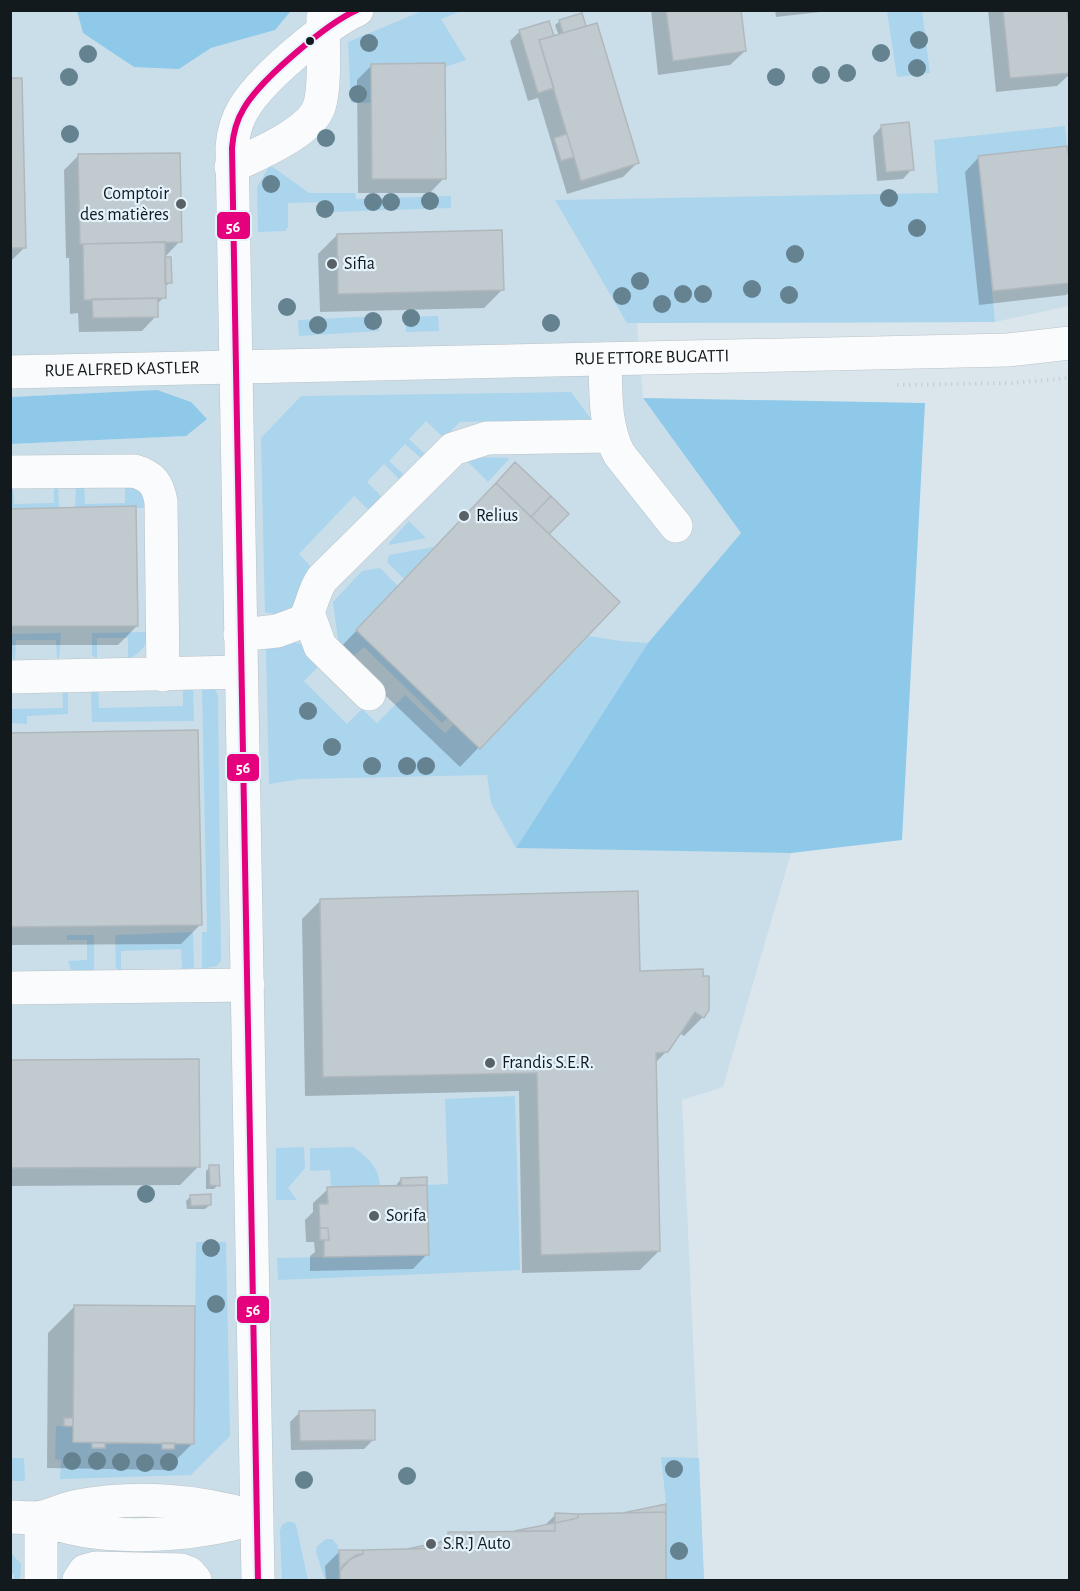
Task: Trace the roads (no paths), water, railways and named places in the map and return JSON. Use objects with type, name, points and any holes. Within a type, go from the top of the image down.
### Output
[{"type":"street","points":[[258,1581],[234,368],[231,167],[233,133],[244,108],[323,21],[357,10]]},
{"type":"street","points":[[231,167],[298,131],[314,117],[322,94],[323,21]]},
{"type":"street","name":"RUE ETTORE BUGATTI","points":[[234,368],[1008,350],[1070,343]]},
{"type":"street","points":[[605,359],[611,436],[619,454],[676,526]]},
{"type":"street","name":"RUE ALFRED KASTLER","points":[[10,372],[234,368]]},
{"type":"street","points":[[240,635],[276,631],[304,621],[315,590],[322,579],[453,449],[488,438],[611,436]]},
{"type":"street","points":[[10,472],[134,471],[154,480],[161,502],[163,675]]},
{"type":"street","points":[[308,613],[320,646],[369,694]]},
{"type":"street","points":[[10,677],[241,672]]},
{"type":"street","points":[[10,988],[248,985]]},
{"type":"street","points":[[41,1581],[26,1517],[88,1505],[168,1501],[214,1506],[257,1518]]},
{"type":"street","points":[[79,1581],[81,1575],[90,1569],[115,1568],[181,1570],[189,1573],[195,1581]]},
{"type":"place","name":"Comptoir des matières","points":[[181,204]]},
{"type":"place","name":"Sifia","points":[[332,264]]},
{"type":"place","name":"Relius","points":[[464,516]]},
{"type":"place","name":"Frandis S.E.R.","points":[[490,1063]]},
{"type":"place","name":"Sorifa","points":[[374,1216]]},
{"type":"place","name":"S.R.J Auto","points":[[431,1544]]}]
